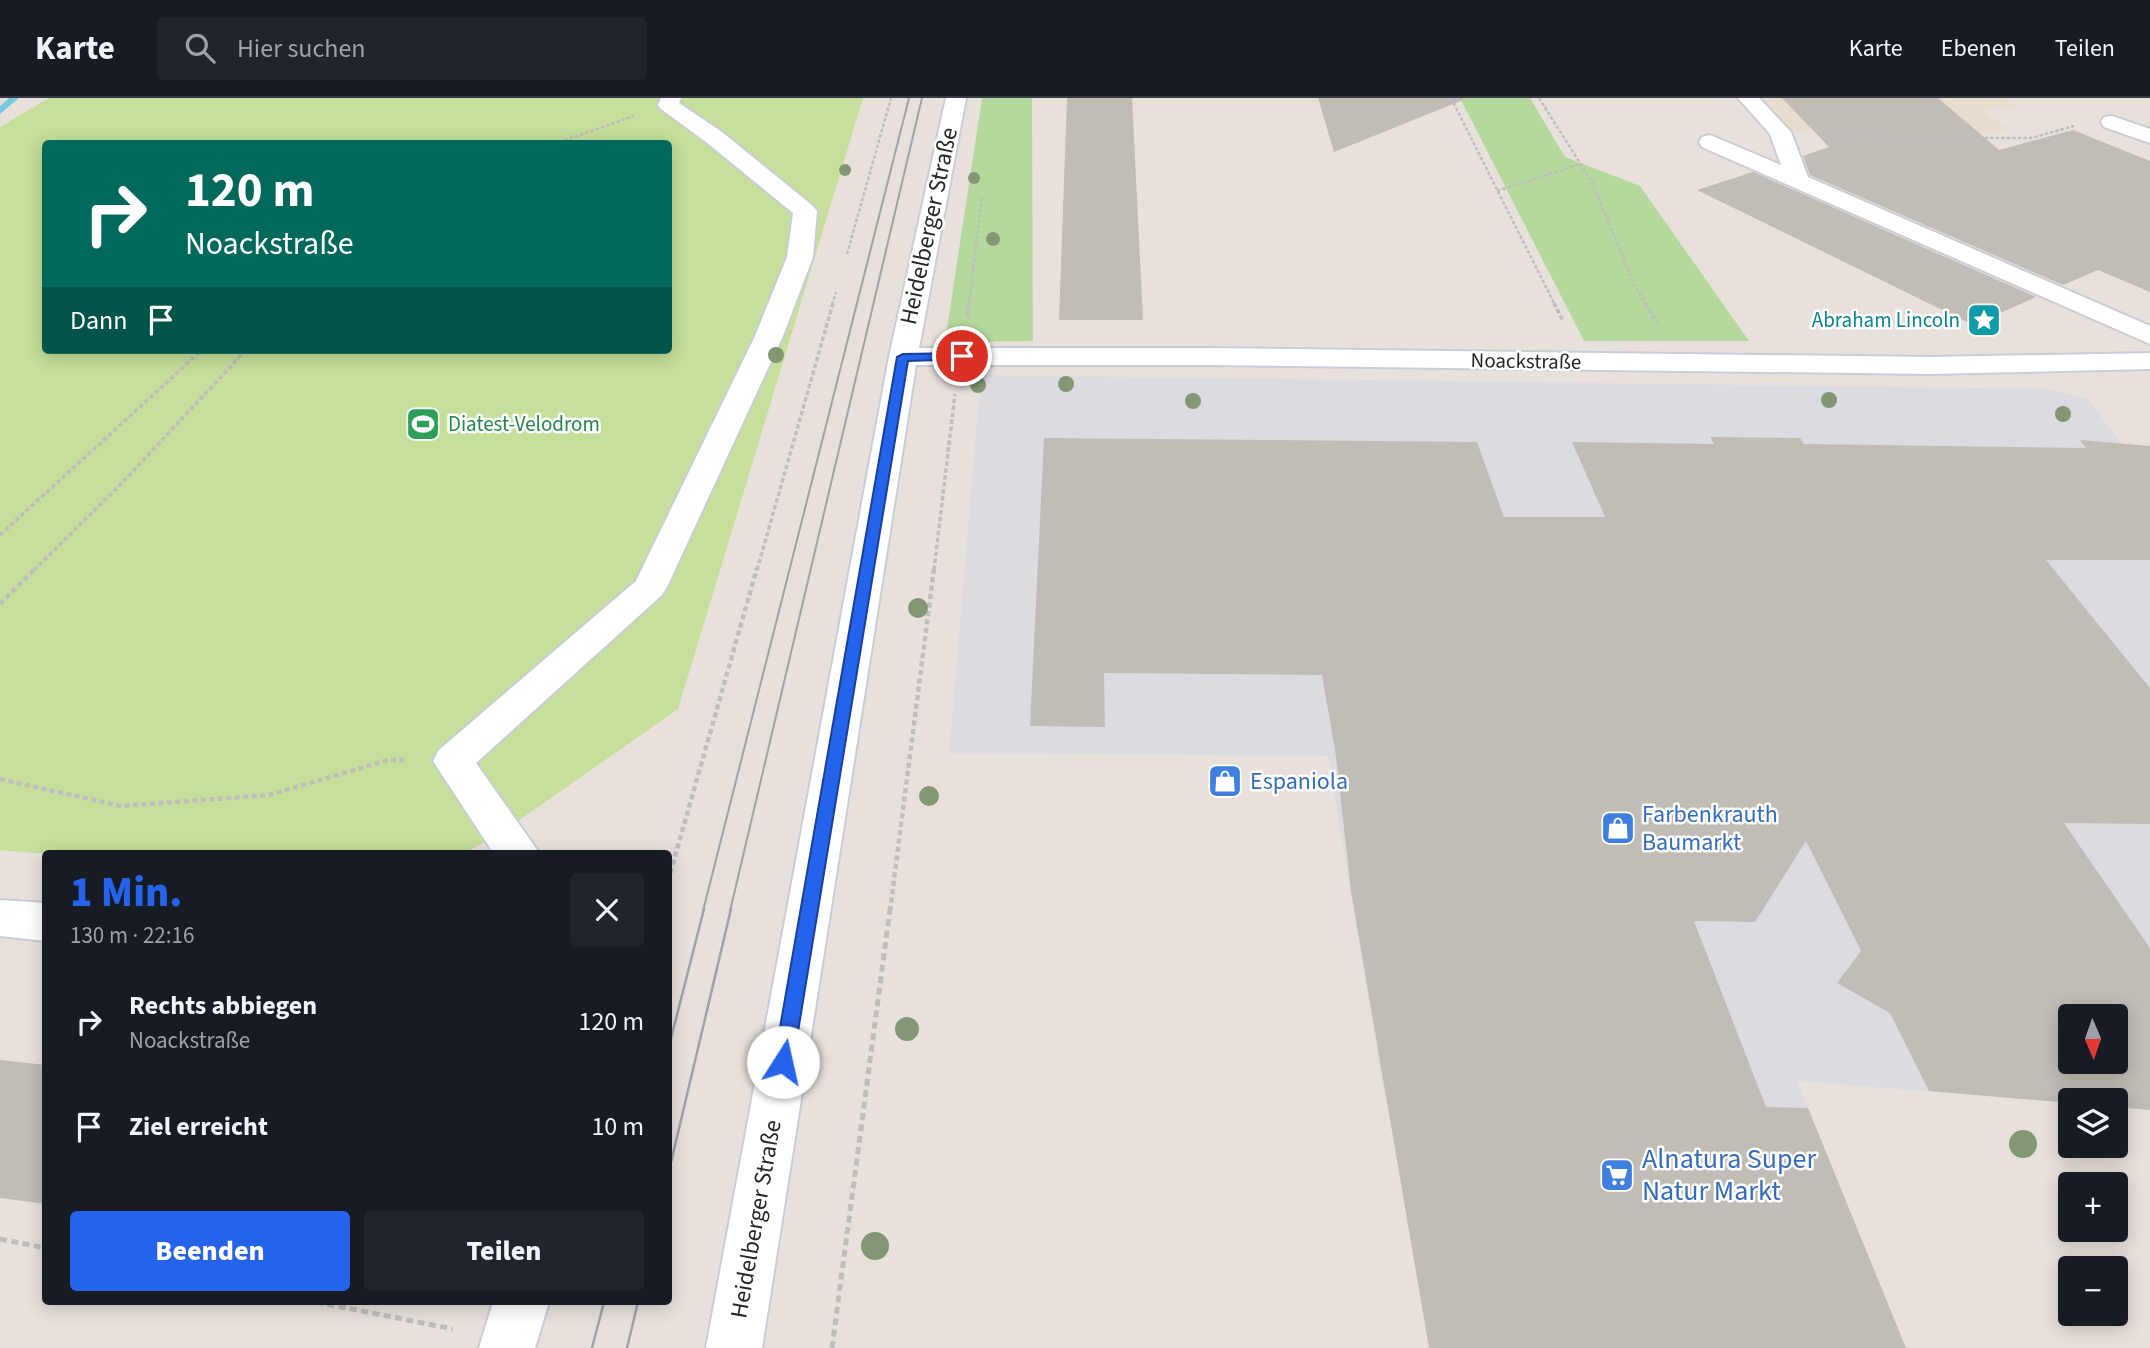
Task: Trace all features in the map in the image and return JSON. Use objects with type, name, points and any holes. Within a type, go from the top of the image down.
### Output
[{"type":"street","name":"Heidelberger Straße","points":[[734,1348],[903,357],[956,98]]},
{"type":"street","points":[[516,850],[501,833],[453,761],[650,587],[769,336],[800,257],[805,211],[669,101]]},
{"type":"street","points":[[1753,104],[1780,132],[1798,181]]},
{"type":"street","points":[[2112,122],[2150,136]]},
{"type":"street","points":[[1710,142],[2150,336]]},
{"type":"street","name":"Noackstraße","points":[[903,357],[1272,357],[2071,365],[2150,360]]},
{"type":"street","points":[[0,918],[42,922]]},
{"type":"path","points":[[846,259],[891,98]]},
{"type":"path","points":[[1451,98],[1584,362]]},
{"type":"path","points":[[1539,98],[1592,183],[1634,284],[1681,363]]},
{"type":"path","points":[[565,140],[669,101]]},
{"type":"path","points":[[1786,148],[1812,149],[1863,132],[1886,138],[2031,138],[2078,125]]},
{"type":"path","points":[[1497,191],[1580,164]]},
{"type":"path","points":[[962,356],[983,193]]},
{"type":"path","points":[[672,867],[838,285]]},
{"type":"path","points":[[0,535],[198,354]]},
{"type":"path","points":[[0,604],[122,483],[242,354]]},
{"type":"path","points":[[832,1348],[914,732],[955,388]]},
{"type":"path","points":[[0,779],[121,806],[269,795],[388,760],[453,761]]},
{"type":"path","points":[[0,1239],[42,1247]]},
{"type":"path","points":[[337,1305],[512,1330]]},
{"type":"shaded area","points":[[1760,98],[2005,98],[2019,109],[1982,109],[2009,131],[1792,131]]},
{"type":"shaded area","points":[[981,375],[2052,389],[2088,399],[2150,482],[2150,1110],[2128,1108],[2128,1088],[2058,1088],[2058,1102],[1797,1081],[1808,1108],[1385,1102],[1328,756],[949,753]]},
{"type":"green space","name":"Diatest-Velodrom","points":[[49,98],[863,98],[678,709],[501,833],[470,850],[42,850],[42,854],[0,850],[0,127]]},
{"type":"green space","points":[[982,98],[1032,98],[1033,341],[945,342]]},
{"type":"green space","points":[[1460,98],[1530,98],[1565,157],[1640,186],[1749,341],[1584,341]]},
{"type":"building","points":[[1067,98],[1132,98],[1143,320],[1059,320]]},
{"type":"building","points":[[1318,98],[1463,98],[1463,100],[1334,152]]},
{"type":"building","points":[[1782,98],[1938,98],[1999,150],[2073,130],[2150,161],[2150,292],[2098,270],[2063,285],[1810,175],[1803,156],[1829,147]]},
{"type":"building","points":[[1753,172],[2036,297],[1973,325],[1697,190]]},
{"type":"building","points":[[1710,437],[1800,438],[1804,444],[2086,448],[2080,440],[2150,446],[2150,560],[2046,560],[2150,688],[2150,824],[2064,823],[2150,948],[2150,1110],[2128,1108],[2128,1088],[2058,1088],[2058,1102],[1929,1091],[1890,1013],[1837,983],[1861,951],[1806,841],[1755,922],[1694,921],[1766,1107],[1808,1108],[1906,1348],[1429,1348],[1351,891],[1336,756],[1322,675],[1104,673],[1105,727],[1030,726],[1044,438],[1477,442],[1504,517],[1605,517],[1572,442],[1714,444]]},
{"type":"building","points":[[0,1060],[42,1065],[42,1203],[0,1198]]},
{"type":"waterway","points":[[0,111],[14,98]]},
{"type":"tram line","points":[[703,911],[909,98]]},
{"type":"tram line","points":[[730,911],[922,98]]},
{"type":"tram line","points":[[672,1034],[704,909]]},
{"type":"tram line","points":[[672,1158],[731,909]]},
{"type":"tram line","points":[[592,1348],[603,1305]]},
{"type":"tram line","points":[[627,1348],[637,1305]]},
{"type":"place","name":"Abraham Lincoln","points":[[1984,320]]},
{"type":"place","name":"Diatest-Velodrom","points":[[423,424]]},
{"type":"place","name":"Espaniola","points":[[1225,781]]},
{"type":"place","name":"Farbenkrauth Baumarkt","points":[[1618,828]]},
{"type":"place","name":"Alnatura Super Natur Markt","points":[[1617,1175]]},
{"type":"route","points":[[783,1062],[903,357],[962,356]]}]
